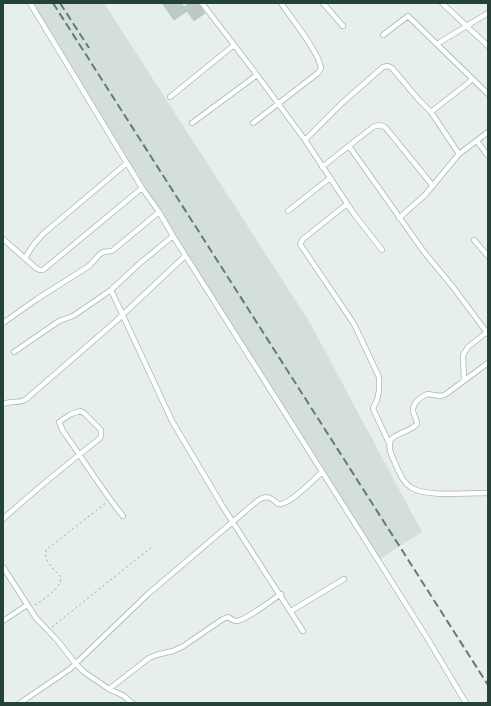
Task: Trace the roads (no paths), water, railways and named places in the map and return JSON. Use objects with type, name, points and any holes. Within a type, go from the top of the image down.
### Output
[{"type":"street","points":[[30,3],[142,188],[159,212],[185,256],[422,630],[466,703]]},
{"type":"street","points":[[202,3],[305,140],[347,204],[382,250]]},
{"type":"street","points":[[253,123],[277,103],[318,73],[321,68],[320,62],[314,51],[281,3]]},
{"type":"street","points":[[323,3],[342,26]]},
{"type":"street","points":[[442,3],[488,46]]},
{"type":"street","points":[[437,44],[488,13]]},
{"type":"street","points":[[383,36],[408,16],[488,94]]},
{"type":"street","points":[[170,97],[234,45]]},
{"type":"street","points":[[305,140],[342,102],[383,67],[388,66],[392,68],[431,112],[459,154]]},
{"type":"street","points":[[192,124],[257,75]]},
{"type":"street","points":[[431,112],[472,79]]},
{"type":"street","points":[[322,167],[373,127],[379,125],[384,127],[433,186]]},
{"type":"street","points":[[399,218],[433,186],[459,154],[488,132]]},
{"type":"street","points":[[477,141],[488,156]]},
{"type":"street","points":[[349,146],[424,252],[453,287],[487,333],[468,347],[463,355],[464,380]]},
{"type":"street","points":[[25,258],[43,234],[127,163]]},
{"type":"street","points":[[288,211],[330,178]]},
{"type":"street","points":[[3,239],[40,270],[44,270],[142,188]]},
{"type":"street","points":[[347,204],[304,239],[300,244],[354,324],[379,377],[380,391],[373,408],[390,445]]},
{"type":"street","points":[[3,323],[37,299],[89,266],[103,252],[112,251],[159,212]]},
{"type":"street","points":[[14,352],[59,321],[73,316],[111,290],[139,264],[173,236]]},
{"type":"street","points":[[474,240],[488,256]]},
{"type":"street","points":[[3,404],[11,401],[21,402],[25,400],[122,315],[185,256]]},
{"type":"street","points":[[111,290],[172,421],[233,522],[304,631]]},
{"type":"street","points":[[488,363],[442,396],[426,394],[416,401],[413,411],[417,424],[411,430],[391,439],[390,451],[406,483],[412,488],[426,492],[488,493]]},
{"type":"street","points":[[3,519],[40,486],[80,455],[99,439],[102,432],[101,430],[84,413],[80,411],[71,414],[59,422],[63,431],[80,455],[110,500],[123,516]]},
{"type":"street","points":[[20,703],[70,669],[148,594],[262,498],[267,496],[272,498],[278,504],[284,503],[296,495],[322,472]]},
{"type":"street","points":[[3,566],[36,618],[84,672],[109,689],[124,696],[132,703]]},
{"type":"street","points":[[291,611],[344,579]]},
{"type":"street","points":[[109,689],[149,658],[182,647],[223,619],[228,617],[232,620],[238,621],[281,594]]},
{"type":"street","points":[[3,621],[29,607]]},
{"type":"railway","points":[[53,3],[488,685]]},
{"type":"railway","points":[[60,3],[89,48]]}]
